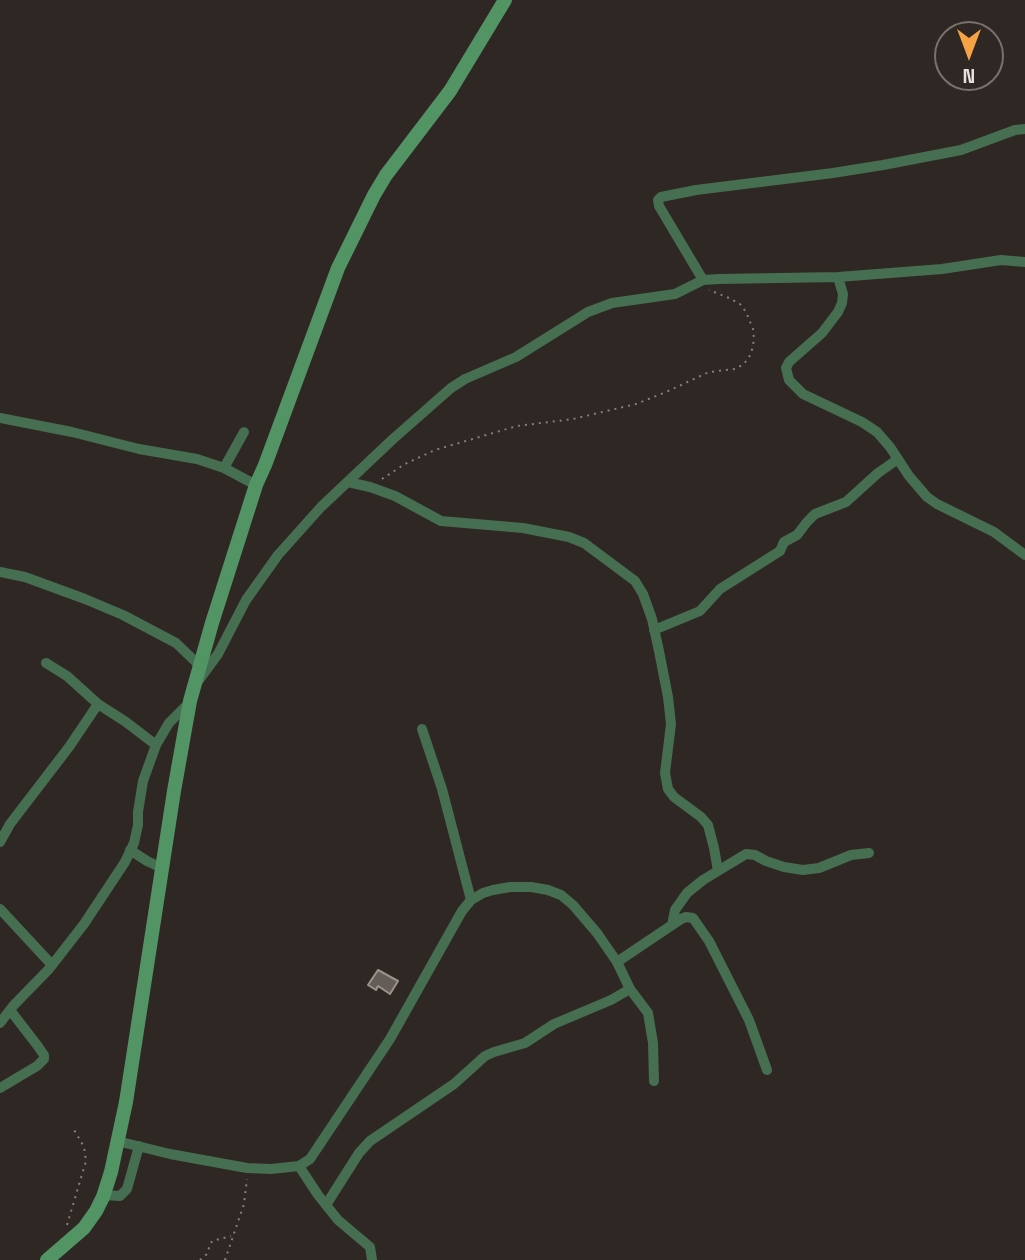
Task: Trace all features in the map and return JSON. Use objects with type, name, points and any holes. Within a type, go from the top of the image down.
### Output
[{"type":"street","points":[[47,1260],[84,1228],[104,1195],[126,1102],[190,702],[256,485],[338,268],[374,195],[450,91],[505,0]]},
{"type":"street","points":[[703,280],[659,206],[661,197],[883,165],[961,150],[1025,129]]},
{"type":"street","points":[[195,687],[218,654],[246,600],[278,555],[321,507],[451,388],[516,357],[588,312],[612,303],[676,294],[703,280],[838,276],[942,269],[1001,260],[1025,262]]},
{"type":"street","points":[[838,276],[844,294],[838,313],[822,333],[789,362],[786,368],[789,380],[803,394],[870,426],[928,498],[993,533],[1025,555]]},
{"type":"street","points":[[0,418],[197,459],[224,468],[256,485]]},
{"type":"street","points":[[224,468],[244,432]]},
{"type":"street","points":[[654,630],[700,611],[720,589],[780,551],[784,542],[797,535],[815,514],[846,502],[898,459]]},
{"type":"street","points":[[348,482],[395,496],[441,521],[523,528],[569,537],[584,544],[639,585],[659,651],[671,724],[665,773],[668,789],[708,825],[718,871]]},
{"type":"street","points":[[0,572],[25,577],[123,615],[176,643],[200,666]]},
{"type":"street","points":[[46,663],[67,676],[98,704],[156,745]]},
{"type":"street","points":[[0,1023],[52,965],[98,904],[130,850],[138,825],[143,781],[156,745],[169,723],[190,702]]},
{"type":"street","points":[[0,842],[10,824],[98,704]]},
{"type":"street","points":[[422,729],[442,789],[471,900]]},
{"type":"street","points":[[130,850],[162,868]]},
{"type":"street","points":[[672,925],[673,915],[683,897],[698,883],[748,854],[784,867],[803,870],[819,868],[851,855],[869,853]]},
{"type":"street","points":[[117,1141],[247,1168],[299,1166],[310,1159],[402,1019],[471,900],[493,890],[510,887],[531,887],[555,892],[581,913],[617,962],[631,989],[645,1007],[653,1043],[654,1081]]},
{"type":"street","points":[[0,909],[52,965]]},
{"type":"street","points":[[617,962],[672,925],[688,916],[693,918],[709,941],[749,1020],[767,1070]]},
{"type":"street","points":[[326,1205],[359,1153],[370,1141],[454,1084],[485,1056],[520,1046],[554,1024],[631,989]]},
{"type":"street","points":[[0,1088],[39,1065],[44,1058],[10,1010]]},
{"type":"street","points":[[104,1195],[120,1196],[127,1189],[139,1146]]},
{"type":"street","points":[[299,1166],[338,1220],[370,1247],[372,1260]]},
{"type":"path","points":[[370,487],[405,464],[435,450],[517,426],[573,419],[636,404],[709,372],[735,369],[744,364],[751,354],[754,340],[748,317],[743,307],[707,289],[703,280]]},
{"type":"path","points":[[68,1243],[66,1229],[86,1161],[84,1147],[73,1128]]},
{"type":"path","points":[[225,1260],[244,1204],[247,1168]]},
{"type":"path","points":[[200,1260],[206,1255],[212,1241],[232,1236]]},
{"type":"building","points":[[378,970],[398,981],[390,994],[378,986],[376,990],[368,985]]}]
